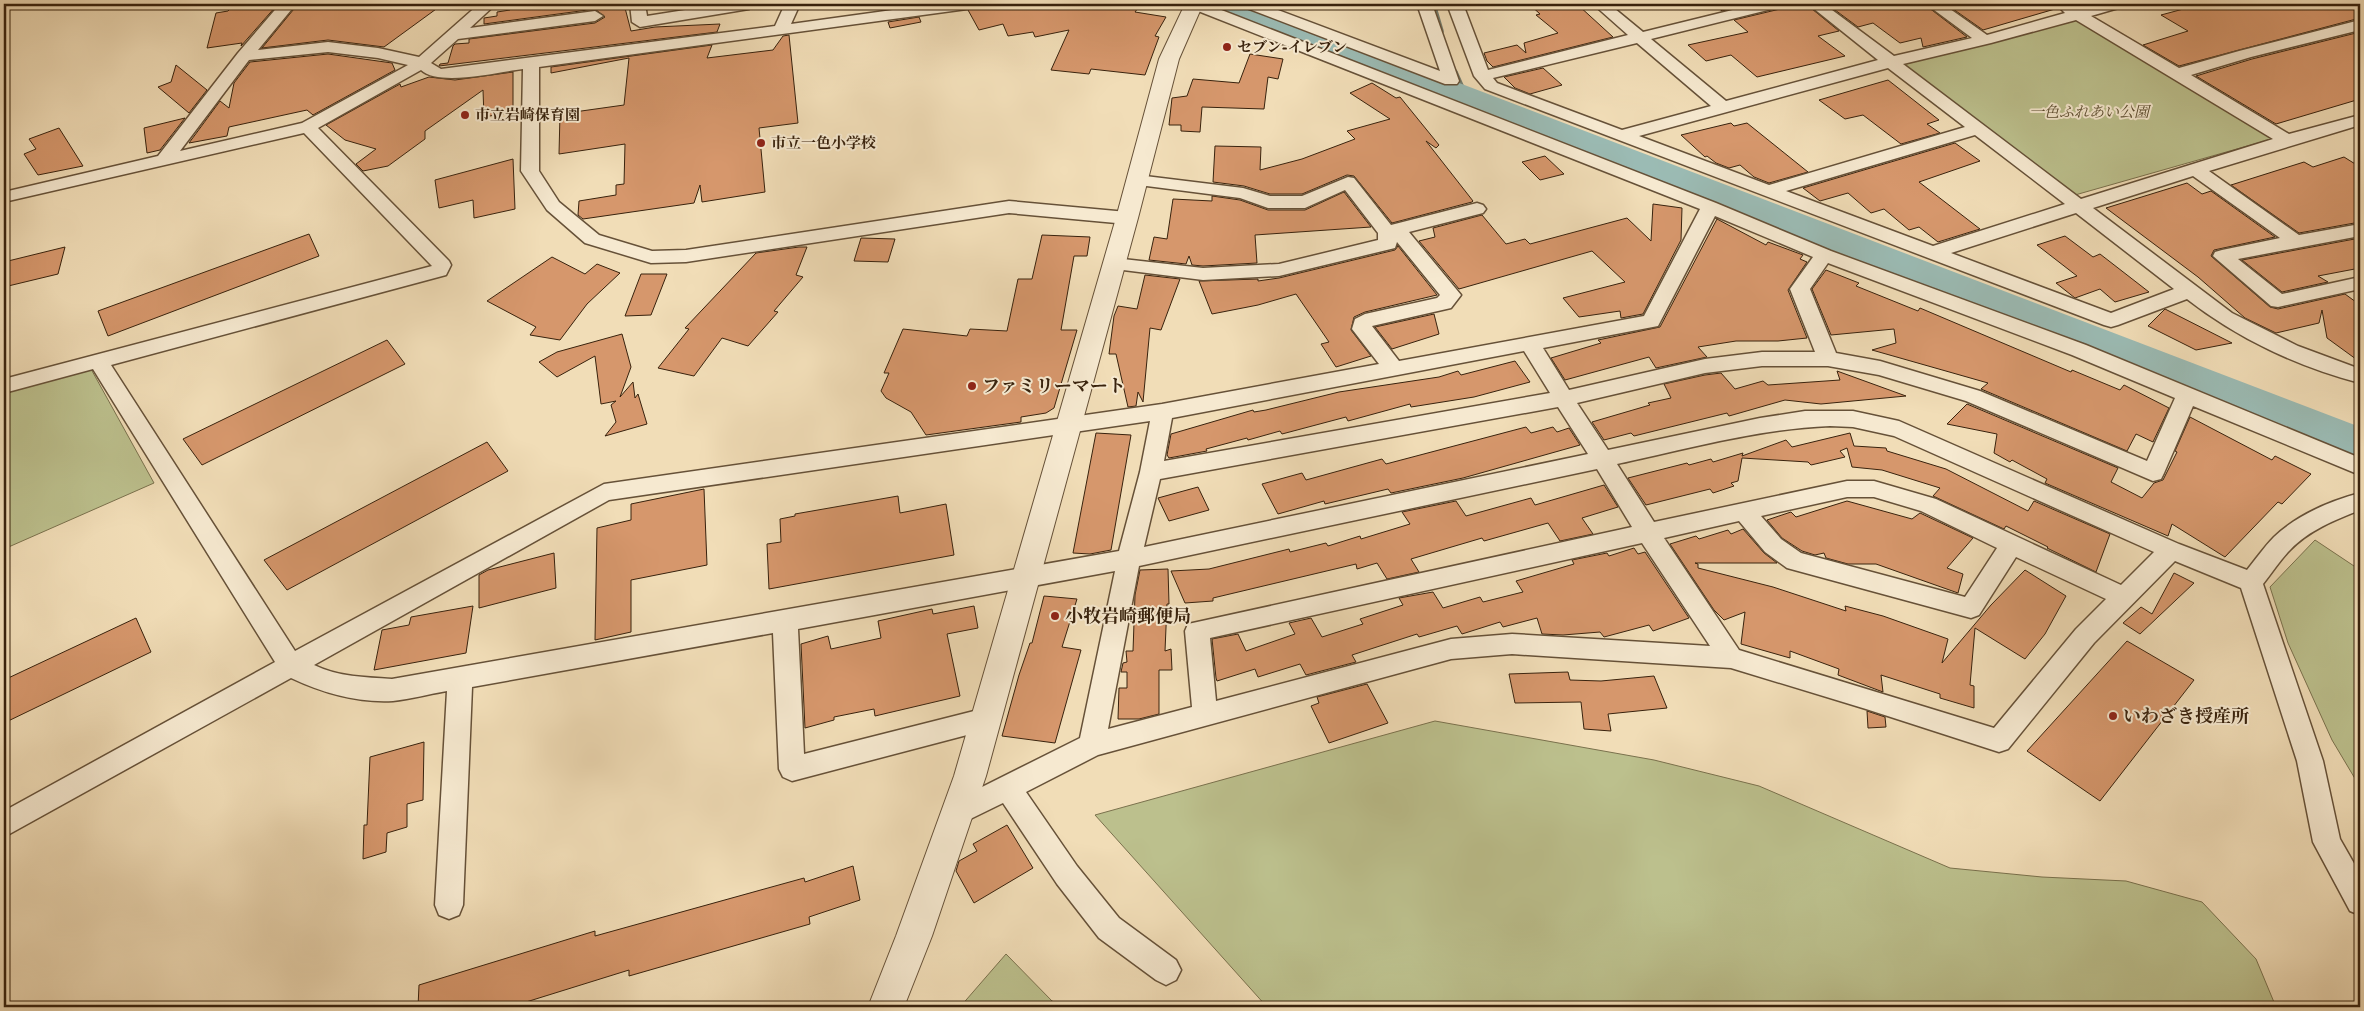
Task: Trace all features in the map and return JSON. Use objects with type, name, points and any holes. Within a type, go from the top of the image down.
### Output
[{"type":"street","points":[[165,159],[244,56],[288,4]]},
{"type":"street","points":[[4,197],[308,127],[422,63],[488,4]]},
{"type":"street","points":[[638,4],[640,22],[732,5],[749,4]]},
{"type":"street","points":[[781,30],[792,4]]},
{"type":"street","points":[[244,56],[328,47],[378,53],[422,63],[432,72],[441,74],[530,64],[967,4]]},
{"type":"street","points":[[888,1005],[958,813],[1027,576],[1127,218],[1169,59],[1194,4],[1710,207],[1824,254],[2079,350],[2360,468]]},
{"type":"street","points":[[1249,4],[1458,84],[1487,81],[1722,16],[1775,4]]},
{"type":"street","points":[[1425,4],[1458,84]]},
{"type":"street","points":[[1455,4],[1487,81],[1622,135],[2111,320],[2188,291]]},
{"type":"street","points":[[1600,4],[1723,107]]},
{"type":"street","points":[[1706,4],[1722,16]]},
{"type":"street","points":[[1815,4],[2225,318],[2269,342],[2325,366],[2360,376]]},
{"type":"street","points":[[1933,4],[1985,40]]},
{"type":"street","points":[[2060,4],[2287,140]]},
{"type":"street","points":[[1622,135],[1890,62],[1985,40],[2117,4]]},
{"type":"street","points":[[454,35],[594,16]]},
{"type":"street","points":[[2178,74],[2245,54],[2360,25]]},
{"type":"street","points":[[530,64],[530,171],[553,206],[592,239],[651,257],[686,256],[1009,208],[1127,218]]},
{"type":"street","points":[[1930,253],[2287,140],[2360,120]]},
{"type":"street","points":[[4,386],[439,272],[442,265],[370,194],[308,127]]},
{"type":"street","points":[[1766,191],[1978,129]]},
{"type":"street","points":[[2195,169],[2296,241]]},
{"type":"street","points":[[1114,264],[1203,274],[1279,270],[1388,244],[1386,232],[1348,182],[1305,202],[1268,202],[1243,193],[1136,180]]},
{"type":"street","points":[[4,825],[604,492],[1068,427],[1162,412],[1650,321],[1710,207]]},
{"type":"street","points":[[1386,232],[1477,209]]},
{"type":"street","points":[[2360,230],[2222,256],[2278,301],[2360,283]]},
{"type":"street","points":[[1386,232],[1402,236],[1451,295],[1444,303],[1365,321],[1362,324],[1362,329],[1395,370]]},
{"type":"street","points":[[1824,254],[1800,289],[1828,359]]},
{"type":"street","points":[[1530,344],[1600,458],[1731,658]]},
{"type":"street","points":[[1151,472],[1564,398],[1705,366],[1762,359],[1828,359],[1880,368],[1973,396],[2153,473],[2187,396]]},
{"type":"street","points":[[99,362],[291,666],[324,682],[345,687],[392,690],[592,656],[1129,558],[1376,508],[1600,458],[1760,426],[1805,419],[1853,418],[1899,429],[2171,550],[2251,582],[2310,761],[2327,842],[2360,901]]},
{"type":"street","points":[[1092,745],[1129,558],[1151,472],[1162,412]]},
{"type":"street","points":[[1205,715],[1197,631],[1647,531],[1847,489],[1874,489],[1928,505],[2124,597]]},
{"type":"street","points":[[2251,582],[2281,544],[2303,527],[2326,514],[2360,500]]},
{"type":"street","points":[[1744,511],[1768,543],[1780,554],[1795,561],[1971,608],[2012,544]]},
{"type":"street","points":[[958,813],[1009,789],[1092,745],[1452,649],[1512,644],[1731,658],[1866,698],[1999,741],[2028,702],[2085,636],[2171,550]]},
{"type":"street","points":[[785,621],[792,770],[986,719]]},
{"type":"street","points":[[449,905],[460,677]]},
{"type":"street","points":[[1009,789],[1067,875],[1109,928],[1166,970]]},
{"type":"green space","name":"一色ふれあい公園","points":[[2080,19],[2272,139],[2075,195],[1902,65]]},
{"type":"green space","points":[[91,369],[154,483],[4,549],[4,392]]},
{"type":"green space","points":[[2315,540],[2360,570],[2360,787],[2332,740],[2288,643],[2270,587]]},
{"type":"green space","points":[[1435,721],[1654,760],[1759,786],[1950,868],[2042,877],[2126,881],[2202,902],[2256,959],[2276,1007],[1267,1007],[1095,815]]},
{"type":"green space","points":[[1006,954],[1052,1001],[1067,1007],[960,1007]]},
{"type":"building","points":[[298,4],[443,4],[384,47],[328,40],[262,48]]},
{"type":"building","points":[[510,4],[624,4],[631,31],[655,27],[720,24],[717,32],[439,66],[440,64],[448,63],[455,44],[469,43],[469,39],[595,23],[605,17],[595,9],[484,24],[484,18],[497,16],[497,12],[510,10]]},
{"type":"building","points":[[880,4],[912,4],[913,5],[883,9]]},
{"type":"building","points":[[976,4],[1141,4],[1135,12],[1166,17],[1155,36],[1159,37],[1145,75],[1091,69],[1089,74],[1051,70],[1069,30],[1035,37],[1033,32],[1008,36],[1003,24],[979,30],[968,10]]},
{"type":"building","points":[[1529,4],[1561,4],[1565,8],[1578,5],[1613,37],[1493,67],[1487,61],[1484,53],[1517,45],[1526,53],[1524,43],[1558,33],[1536,15],[1540,14]]},
{"type":"building","points":[[1713,4],[1750,4],[1722,11]]},
{"type":"building","points":[[1784,4],[1806,4],[1839,31],[1818,36],[1845,56],[1757,77],[1731,55],[1706,61],[1688,45],[1748,32],[1734,20],[1780,9]]},
{"type":"building","points":[[1827,4],[1924,4],[1967,37],[1923,47],[1921,38],[1900,43],[1873,23],[1858,27]]},
{"type":"building","points":[[1946,4],[2055,4],[2055,9],[1983,30]]},
{"type":"building","points":[[2202,4],[2353,4],[2360,7],[2360,18],[2179,66],[2143,45],[2188,31],[2161,15]]},
{"type":"building","points":[[277,5],[241,46],[242,43],[207,48],[216,13],[230,9]]},
{"type":"building","points":[[919,17],[921,22],[890,28],[888,22]]},
{"type":"building","points":[[2360,32],[2360,99],[2276,124],[2196,76],[2252,59]]},
{"type":"building","points":[[789,35],[798,123],[759,128],[765,192],[702,202],[700,185],[694,203],[583,219],[578,215],[579,201],[616,195],[616,185],[624,184],[625,144],[559,154],[560,114],[624,105],[629,58],[551,73],[551,67],[712,45],[707,58],[773,50],[783,36]]},
{"type":"building","points":[[328,54],[392,63],[395,70],[313,115],[307,110],[229,127],[227,136],[189,143],[220,101],[229,108],[234,83],[250,62]]},
{"type":"building","points":[[1250,54],[1283,59],[1278,79],[1268,77],[1264,109],[1202,107],[1200,132],[1181,131],[1181,125],[1169,125],[1172,98],[1187,96],[1193,79],[1239,83]]},
{"type":"building","points":[[176,65],[207,90],[189,113],[158,87],[171,82]]},
{"type":"building","points":[[1543,68],[1562,85],[1530,94],[1515,88],[1504,77]]},
{"type":"building","points":[[513,72],[513,112],[484,117],[483,90],[425,131],[425,139],[388,166],[363,171],[356,164],[376,149],[345,140],[326,125],[400,84],[401,87],[429,77],[455,80]]},
{"type":"building","points":[[1888,80],[1939,120],[1927,124],[1940,133],[1901,144],[1863,115],[1845,119],[1819,100]]},
{"type":"building","points":[[1372,83],[1396,98],[1400,97],[1439,145],[1436,148],[1426,141],[1472,202],[1392,223],[1354,176],[1347,175],[1302,194],[1270,194],[1244,186],[1213,182],[1215,146],[1261,147],[1260,170],[1302,159],[1355,139],[1347,131],[1390,119],[1350,93]]},
{"type":"building","points":[[185,118],[160,150],[147,153],[144,128]]},
{"type":"building","points":[[1731,123],[1734,126],[1747,123],[1808,172],[1769,183],[1754,177],[1740,165],[1729,168],[1716,163],[1707,156],[1705,157],[1681,135]]},
{"type":"building","points":[[59,128],[83,166],[38,175],[24,154],[36,149],[29,139]]},
{"type":"building","points":[[1955,143],[1980,161],[1919,182],[1980,229],[1938,242],[1919,227],[1909,230],[1884,209],[1871,213],[1848,193],[1820,201],[1803,188]]},
{"type":"building","points":[[1545,156],[1564,174],[1540,180],[1522,162]]},
{"type":"building","points":[[2344,157],[2360,167],[2360,222],[2299,233],[2231,185],[2304,162],[2313,167]]},
{"type":"building","points":[[513,159],[515,209],[474,218],[473,200],[439,208],[435,180]]},
{"type":"building","points":[[2187,183],[2202,194],[2211,191],[2275,237],[2214,250],[2211,256],[2270,307],[2278,309],[2345,294],[2360,305],[2360,362],[2327,338],[2322,310],[2319,323],[2276,333],[2245,318],[2198,277],[2106,208]]},
{"type":"building","points":[[1344,192],[1371,227],[1255,235],[1257,263],[1192,265],[1189,256],[1186,264],[1149,260],[1154,237],[1167,239],[1173,199],[1212,201],[1212,196],[1240,200],[1268,210],[1305,210]]},
{"type":"building","points":[[1653,204],[1682,208],[1681,240],[1643,314],[1621,318],[1620,311],[1579,317],[1563,298],[1625,282],[1592,251],[1459,289],[1419,241],[1435,237],[1433,228],[1482,215],[1506,244],[1525,239],[1530,244],[1627,218],[1651,241]]},
{"type":"building","points":[[1717,219],[1766,245],[1768,242],[1803,255],[1800,259],[1807,262],[1788,290],[1807,338],[1778,341],[1736,341],[1698,347],[1707,357],[1656,368],[1649,357],[1565,380],[1551,358],[1601,343],[1598,340],[1660,327]]},
{"type":"building","points":[[309,234],[319,256],[108,336],[98,311]]},
{"type":"building","name":"ファミリーマート","points":[[1042,235],[1090,237],[1087,256],[1074,256],[1061,330],[1077,330],[1054,408],[1046,413],[1021,417],[1021,422],[926,435],[911,412],[886,398],[881,391],[889,373],[884,373],[903,329],[967,336],[970,329],[1007,331],[1018,279],[1032,279]]},
{"type":"building","points":[[2065,236],[2093,257],[2100,254],[2149,292],[2115,302],[2100,289],[2075,298],[2056,283],[2077,276],[2037,245]]},
{"type":"building","points":[[861,238],[895,239],[888,262],[854,261]]},
{"type":"building","points":[[2360,238],[2360,268],[2318,276],[2328,282],[2282,292],[2242,260]]},
{"type":"building","points":[[1398,246],[1437,295],[1365,312],[1354,317],[1351,330],[1371,356],[1336,367],[1321,344],[1329,342],[1296,294],[1258,305],[1212,314],[1199,281],[1258,279],[1258,281],[1279,278],[1395,250]]},
{"type":"building","points":[[65,247],[58,274],[4,287],[4,262]]},
{"type":"building","points":[[807,247],[796,275],[803,277],[774,311],[778,312],[748,346],[722,338],[694,376],[658,368],[689,329],[685,328],[756,253]]},
{"type":"building","points":[[552,257],[585,274],[597,264],[620,273],[587,304],[560,340],[530,335],[536,327],[487,301]]},
{"type":"building","points":[[1826,270],[1859,283],[1856,286],[1918,311],[1920,308],[2071,372],[2072,370],[2120,390],[2124,385],[2169,408],[2153,442],[2136,434],[2127,451],[1981,389],[1988,383],[1872,350],[1896,343],[1894,329],[1831,335],[1812,289]]},
{"type":"building","points":[[641,274],[667,274],[651,315],[625,316]]},
{"type":"building","points":[[1145,275],[1180,279],[1161,330],[1150,328],[1143,402],[1138,392],[1136,406],[1128,407],[1116,354],[1109,354],[1114,316],[1118,306],[1137,309]]},
{"type":"building","points":[[2165,309],[2232,343],[2196,350],[2148,326]]},
{"type":"building","points":[[1434,314],[1439,334],[1392,349],[1375,327]]},
{"type":"building","points":[[622,334],[631,367],[620,397],[633,382],[635,398],[638,394],[647,424],[605,436],[616,422],[611,405],[616,401],[601,404],[595,356],[557,377],[539,362],[557,352]]},
{"type":"building","points":[[387,340],[405,364],[202,465],[183,439]]},
{"type":"building","points":[[1515,361],[1530,382],[1474,397],[1411,407],[1410,404],[1348,421],[1346,417],[1282,434],[1280,431],[1248,440],[1247,438],[1206,449],[1207,451],[1169,458],[1167,455],[1171,434],[1253,410],[1254,412],[1266,410],[1339,392],[1439,377],[1458,371],[1461,375]]},
{"type":"building","points":[[1837,371],[1906,396],[1821,404],[1785,400],[1729,416],[1727,413],[1634,436],[1631,433],[1604,440],[1592,422],[1650,405],[1648,403],[1671,398],[1664,384],[1705,375],[1721,373],[1735,389],[1763,381],[1768,385],[1840,380]]},
{"type":"building","points":[[1967,404],[2118,468],[2111,482],[2142,498],[2154,483],[2163,480],[2177,452],[2175,451],[2190,417],[2272,460],[2275,456],[2311,474],[2282,504],[2278,502],[2225,557],[2172,524],[2168,536],[2045,483],[2047,479],[2012,460],[2010,462],[1994,453],[1997,434],[1947,424]]},
{"type":"building","points":[[1526,427],[1531,433],[1553,427],[1557,432],[1569,428],[1580,445],[1463,478],[1391,493],[1388,489],[1325,504],[1324,501],[1278,514],[1262,484],[1302,473],[1306,480],[1382,459],[1386,464]]},
{"type":"building","points":[[1096,433],[1131,435],[1111,550],[1090,554],[1073,553]]},
{"type":"building","points":[[1850,433],[1854,446],[1886,448],[1887,451],[1946,469],[2028,511],[2034,501],[2110,534],[2096,572],[2006,526],[2004,529],[1933,496],[1940,488],[1882,470],[1852,467],[1847,448],[1840,451],[1845,457],[1811,465],[1808,462],[1742,458],[1738,481],[1731,483],[1734,486],[1713,493],[1710,489],[1646,505],[1628,478],[1687,463],[1689,465],[1711,459],[1713,462],[1743,453],[1742,456],[1786,440],[1792,447]]},
{"type":"building","points":[[487,442],[508,471],[287,590],[264,560]]},
{"type":"building","points":[[1604,485],[1618,507],[1582,518],[1593,534],[1560,541],[1548,523],[1484,541],[1482,538],[1411,559],[1419,572],[1387,579],[1377,563],[1357,569],[1356,564],[1213,598],[1213,601],[1185,603],[1171,571],[1209,569],[1289,549],[1290,552],[1326,543],[1328,546],[1360,536],[1361,539],[1410,524],[1402,512],[1456,501],[1466,516],[1531,498],[1535,505]]},
{"type":"building","points":[[1198,487],[1209,510],[1169,521],[1158,498]]},
{"type":"building","points":[[704,489],[707,565],[631,580],[631,632],[595,640],[597,528],[631,520],[631,504]]},
{"type":"building","points":[[898,496],[900,513],[946,504],[954,555],[769,589],[767,544],[781,542],[780,519],[795,516],[795,514]]},
{"type":"building","points":[[1847,501],[1912,519],[1920,513],[1973,538],[1947,568],[1963,574],[1958,593],[1876,564],[1848,564],[1826,558],[1824,553],[1815,555],[1802,551],[1782,538],[1767,520],[1791,512],[1796,517]]},
{"type":"building","points":[[1743,529],[1764,553],[1777,563],[1695,563],[1698,564],[1698,568],[1773,587],[1846,611],[1845,606],[1883,616],[1948,639],[1942,663],[1991,605],[2025,570],[2066,596],[2045,634],[2025,659],[1975,628],[1970,685],[1974,686],[1974,708],[1940,698],[1940,694],[1881,675],[1883,692],[1838,675],[1839,669],[1790,651],[1790,658],[1741,644],[1745,612],[1724,620],[1714,610],[1670,544],[1696,536],[1699,539],[1728,530],[1731,534]]},
{"type":"building","points":[[1634,548],[1638,554],[1645,552],[1689,618],[1653,631],[1649,625],[1604,637],[1600,632],[1563,635],[1542,634],[1537,618],[1503,627],[1500,622],[1462,634],[1457,626],[1419,637],[1417,634],[1352,655],[1356,662],[1306,675],[1300,664],[1258,677],[1255,669],[1217,681],[1216,678],[1212,639],[1238,634],[1246,651],[1295,634],[1289,623],[1311,618],[1322,637],[1363,624],[1360,619],[1403,605],[1399,598],[1433,592],[1443,608],[1480,597],[1483,602],[1523,592],[1516,581],[1574,564],[1572,560],[1607,553],[1609,556]]},
{"type":"building","points":[[554,553],[556,588],[479,608],[479,575],[488,570]]},
{"type":"building","points":[[1168,569],[1169,604],[1167,604],[1165,651],[1171,649],[1172,670],[1159,670],[1159,714],[1139,719],[1118,719],[1119,688],[1127,688],[1127,672],[1121,672],[1123,663],[1127,662],[1126,651],[1133,651],[1135,595],[1140,570]]},
{"type":"building","points":[[2174,573],[2194,583],[2140,634],[2123,623],[2141,607],[2152,614]]},
{"type":"building","points":[[1044,596],[1077,599],[1062,647],[1081,650],[1055,743],[1002,736],[1019,675],[1030,643],[1032,643]]},
{"type":"building","points":[[473,606],[466,653],[374,670],[382,630],[409,625],[411,617]]},
{"type":"building","points":[[974,606],[978,628],[947,634],[960,696],[875,716],[874,709],[834,717],[834,720],[805,728],[801,644],[828,636],[831,649],[881,638],[878,621],[932,609],[933,614]]},
{"type":"building","points":[[136,618],[151,652],[4,723],[4,680]]},
{"type":"building","name":"いわざき授産所","points":[[2127,641],[2194,680],[2100,801],[2027,751]]},
{"type":"building","points":[[1568,672],[1570,680],[1601,681],[1654,676],[1667,708],[1608,714],[1611,731],[1584,729],[1581,702],[1515,703],[1509,674]]},
{"type":"building","points":[[1367,684],[1388,723],[1329,743],[1311,706],[1319,703],[1317,697]]},
{"type":"building","points":[[1867,711],[1885,717],[1886,727],[1868,728]]},
{"type":"building","points":[[424,742],[423,800],[407,804],[407,827],[387,833],[386,852],[363,859],[364,825],[367,825],[370,757]]},
{"type":"building","points":[[1007,825],[1033,868],[974,903],[956,871],[959,861],[977,851],[973,844]]},
{"type":"building","points":[[853,866],[860,900],[809,917],[810,924],[629,976],[629,970],[510,1007],[418,1007],[419,985],[595,931],[595,936],[804,878],[805,882]]},
{"type":"waterway","points":[[1225,4],[2360,444]]},
{"type":"waterway","points":[[1433,4],[1441,31]]},
{"type":"waterway","points":[[1455,72],[1466,97]]},
{"type":"place","name":"セブン-イレブン","points":[[1227,47]]},
{"type":"place","name":"市立岩崎保育園","points":[[465,115]]},
{"type":"place","name":"市立一色小学校","points":[[761,143]]},
{"type":"place","name":"ファミリーマート","points":[[972,386]]},
{"type":"place","name":"小牧岩崎郵便局","points":[[1055,616]]},
{"type":"place","name":"いわざき授産所","points":[[2113,716]]}]
